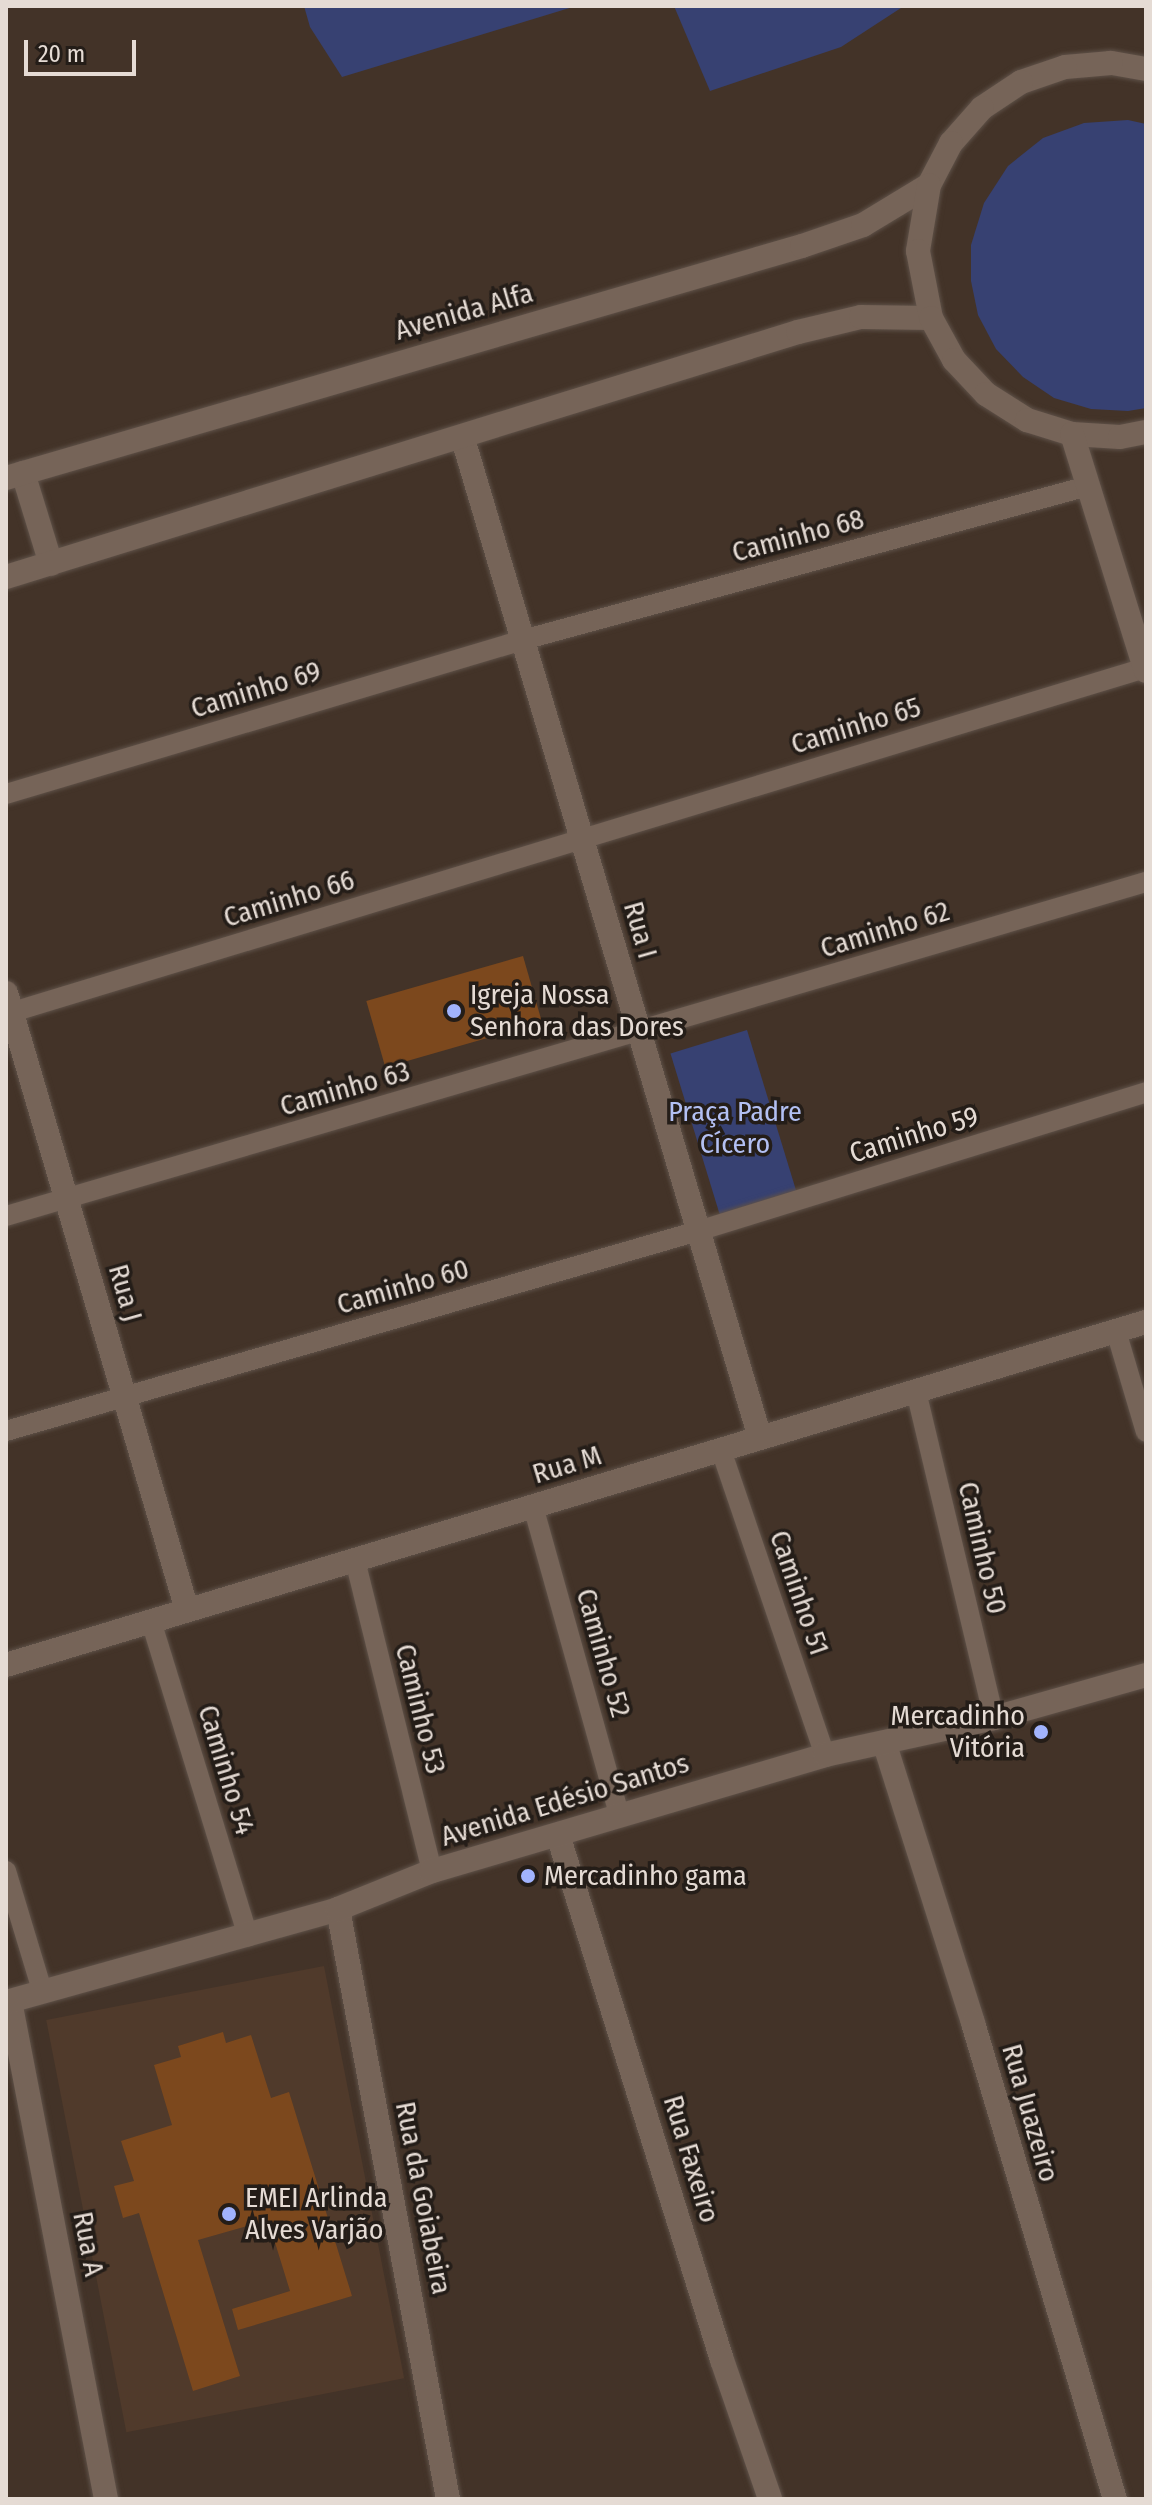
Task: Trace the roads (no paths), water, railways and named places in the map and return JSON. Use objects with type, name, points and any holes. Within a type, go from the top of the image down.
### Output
[{"type":"street","points":[[1146,69],[1111,63],[1065,67],[1021,82],[982,108],[951,143],[929,185],[918,251],[931,318],[954,360],[986,394],[1027,420],[1072,434],[1120,437],[1146,432]]},
{"type":"street","name":"Avenida Alfa","points":[[15,475],[802,246],[863,225],[929,185]]},
{"type":"street","points":[[6,577],[463,439],[798,332],[861,317],[931,318]]},
{"type":"street","points":[[1072,434],[1146,669]]},
{"type":"street","name":"Rua I","points":[[463,439],[760,1438]]},
{"type":"street","points":[[15,475],[51,564]]},
{"type":"street","name":"Rua J","points":[[8,1007],[187,1610]]},
{"type":"street","name":"Rua M","points":[[6,1665],[1146,1322]]},
{"type":"street","name":"Avenida Edésio Santos","points":[[8,2001],[338,1909],[432,1871],[825,1755],[885,1745],[994,1718],[1146,1675]]},
{"type":"street","name":"Rua Juazeiro","points":[[885,1745],[973,2023],[1115,2499]]},
{"type":"street","name":"Rua Faxeiro","points":[[558,1835],[717,2345],[770,2499]]},
{"type":"street","name":"Rua da Goiabeira","points":[[338,1909],[448,2499]]},
{"type":"street","name":"Rua A","points":[[8,2001],[106,2499]]},
{"type":"lane","name":"Caminho 68","points":[[523,640],[1088,486]]},
{"type":"lane","name":"Caminho 69","points":[[6,794],[523,640]]},
{"type":"lane","name":"Caminho 65","points":[[582,839],[1146,669]]},
{"type":"lane","name":"Caminho 66","points":[[8,1007],[582,839]]},
{"type":"lane","name":"Caminho 62","points":[[639,1032],[1146,882]]},
{"type":"lane","name":"Caminho 63","points":[[6,1216],[639,1032]]},
{"type":"lane","name":"Caminho 59","points":[[698,1231],[1146,1092]]},
{"type":"lane","name":"Caminho 60","points":[[6,1431],[698,1231]]},
{"type":"lane","points":[[1116,1331],[1146,1432]]},
{"type":"lane","name":"Caminho 50","points":[[916,1391],[994,1718]]},
{"type":"lane","name":"Caminho 51","points":[[721,1450],[825,1755]]},
{"type":"lane","name":"Caminho 52","points":[[533,1506],[619,1815]]},
{"type":"lane","name":"Caminho 53","points":[[355,1560],[432,1871]]},
{"type":"lane","name":"Caminho 54","points":[[151,1621],[248,1936]]},
{"type":"lane","points":[[6,1871],[42,1990]]},
{"type":"place","name":"Igreja Nossa Senhora das Dores","points":[[454,1011]]},
{"type":"place","name":"Mercadinho Vitória","points":[[1041,1732]]},
{"type":"place","name":"Mercadinho gama","points":[[528,1876]]},
{"type":"place","name":"EMEI Arlinda Alves Varjão","points":[[229,2214]]},
{"type":"park label","name":"Praça Padre Cícero","points":[[735,1128]]}]
